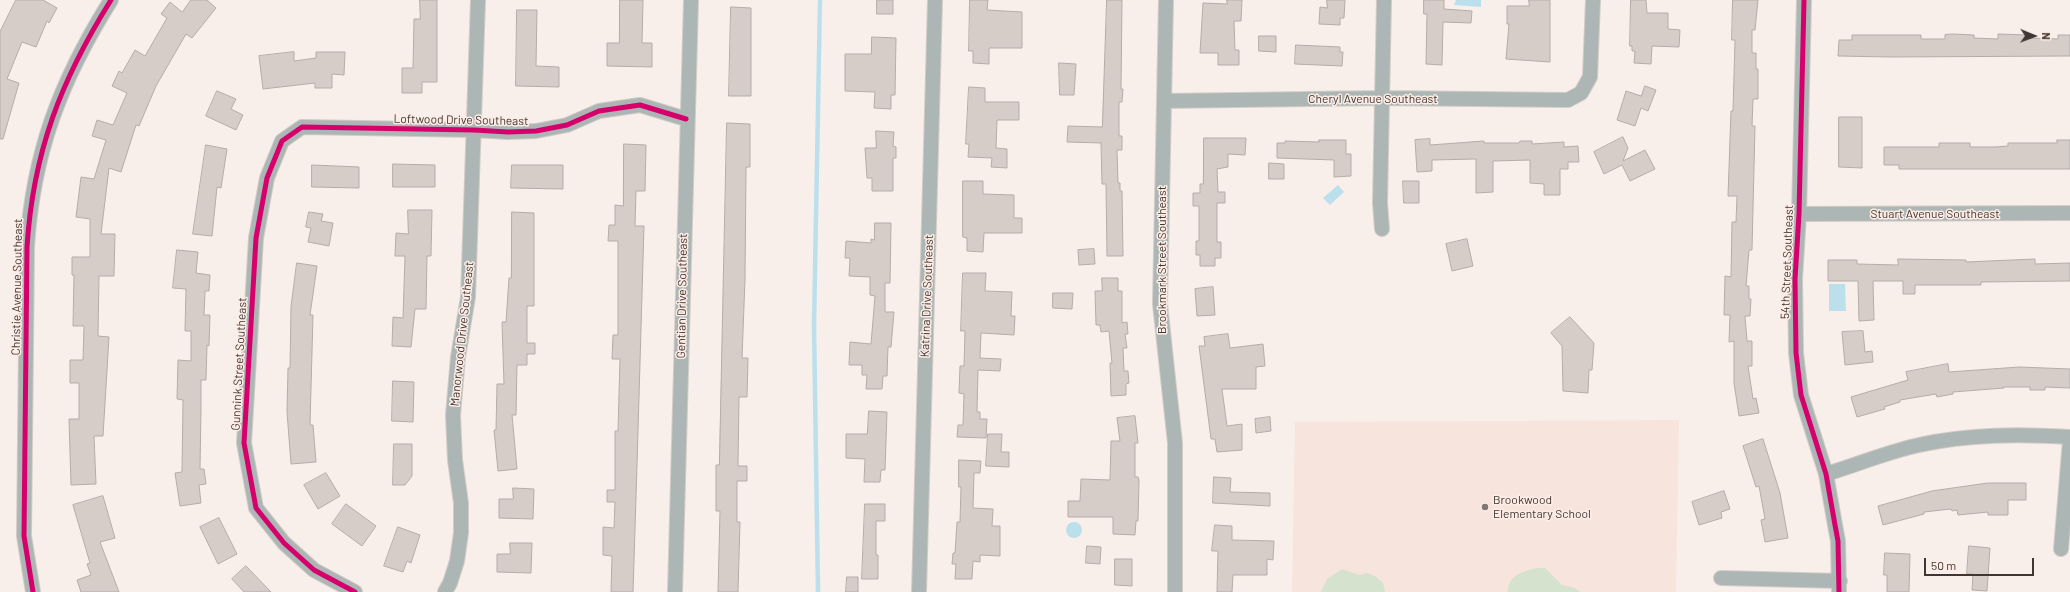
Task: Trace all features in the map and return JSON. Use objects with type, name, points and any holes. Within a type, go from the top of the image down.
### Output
[{"type":"street","name":"Christie Avenue Southeast","points":[[33,592],[24,536],[26,270],[29,210],[39,160],[58,100],[88,38],[111,0]]},
{"type":"street","name":"Manorwood Drive Southeast","points":[[445,592],[450,583],[457,561],[461,532],[462,503],[455,460],[453,415],[458,357],[468,297],[478,0]]},
{"type":"street","name":"Gentian Drive Southeast","points":[[675,592],[686,119],[691,0]]},
{"type":"street","name":"Katrina Drive Southeast","points":[[919,592],[935,0]]},
{"type":"street","name":"Brookmark Street Southeast","points":[[1166,0],[1160,304],[1175,443],[1175,592]]},
{"type":"street","points":[[1382,229],[1380,202],[1384,0]]},
{"type":"street","name":"Cheryl Avenue Southeast","points":[[1164,101],[1382,98],[1568,100],[1581,93],[1590,78],[1593,0]]},
{"type":"street","name":"54th Street Southeast","points":[[1804,0],[1799,214],[1795,279],[1796,353],[1801,395],[1826,474],[1838,541],[1840,587]]},
{"type":"street","name":"Loftwood Drive Southeast","points":[[282,141],[302,127],[508,132],[536,131],[567,125],[599,111],[640,105],[686,119]]},
{"type":"street","name":"Gunnink Street Southeast","points":[[282,141],[266,178],[256,238],[244,444],[256,508],[284,543],[314,570],[355,592]]},
{"type":"street","name":"Stuart Avenue Southeast","points":[[1799,214],[2070,213]]},
{"type":"street","points":[[1826,474],[1917,446],[1954,439],[2022,434],[2070,439],[2061,549]]},
{"type":"street","points":[[1721,578],[1840,587]]},
{"type":"shaded area","name":"Brookwood Elementary School","points":[[1679,420],[1676,592],[1292,592],[1295,422]]},
{"type":"green space","points":[[1536,568],[1545,568],[1562,585],[1575,588],[1580,592],[1508,592],[1510,582],[1513,578],[1521,573]]},
{"type":"green space","points":[[1342,569],[1359,575],[1367,573],[1375,576],[1383,583],[1385,592],[1321,592],[1327,579]]},
{"type":"water","points":[[1456,0],[1481,0],[1481,7],[1454,5]]},
{"type":"water","points":[[1338,185],[1344,192],[1330,205],[1323,198]]},
{"type":"water","points":[[1829,284],[1845,284],[1846,311],[1829,311]]},
{"type":"water","points":[[1071,522],[1077,522],[1082,527],[1080,536],[1077,538],[1071,538],[1066,533],[1066,527]]},
{"type":"building","points":[[16,0],[43,0],[57,8],[49,23],[47,21],[36,47],[22,42],[7,79],[19,83],[3,139],[0,139],[0,32]]},
{"type":"building","points":[[191,0],[207,0],[216,8],[192,38],[186,34],[156,86],[139,126],[136,125],[121,172],[109,168],[101,234],[115,234],[114,276],[99,276],[98,336],[109,337],[103,436],[94,436],[96,484],[71,485],[69,419],[79,419],[79,383],[70,383],[70,360],[83,360],[84,326],[73,326],[74,275],[72,275],[72,257],[90,257],[90,219],[76,217],[81,177],[94,179],[106,140],[92,136],[97,120],[113,125],[127,93],[112,86],[119,71],[122,73],[135,50],[145,56],[167,18],[161,14],[170,2],[182,12]]},
{"type":"building","points":[[420,0],[437,0],[437,82],[422,82],[422,93],[402,93],[402,68],[413,68],[414,19],[420,19]]},
{"type":"building","points":[[620,0],[643,0],[642,43],[652,43],[652,67],[607,66],[607,43],[619,43]]},
{"type":"building","points":[[877,0],[893,0],[893,14],[877,14]]},
{"type":"building","points":[[970,0],[988,0],[987,10],[1022,12],[1022,48],[989,48],[989,64],[973,63],[973,51],[969,51]]},
{"type":"building","points":[[1107,0],[1122,0],[1121,89],[1123,89],[1122,102],[1119,102],[1119,136],[1122,136],[1122,150],[1117,150],[1118,183],[1120,183],[1120,191],[1122,191],[1123,256],[1107,256],[1106,184],[1102,184],[1101,143],[1067,142],[1068,126],[1102,127]]},
{"type":"building","points":[[1227,0],[1242,0],[1241,21],[1234,21],[1235,50],[1239,50],[1239,65],[1218,65],[1218,53],[1200,53],[1203,3],[1227,4]]},
{"type":"building","points":[[1327,0],[1345,0],[1344,18],[1340,18],[1340,25],[1319,24],[1320,7],[1327,8]]},
{"type":"building","points":[[1424,0],[1444,0],[1444,9],[1472,11],[1471,23],[1443,22],[1442,65],[1426,64],[1427,14],[1424,14]]},
{"type":"building","points":[[1529,0],[1550,0],[1550,62],[1506,59],[1509,24],[1507,24],[1507,6],[1529,6]]},
{"type":"building","points":[[1631,0],[1646,0],[1647,13],[1668,13],[1668,29],[1680,30],[1679,47],[1652,46],[1651,64],[1634,63],[1635,51],[1632,51],[1632,46],[1630,46]]},
{"type":"building","points":[[1733,0],[1758,0],[1755,30],[1752,30],[1752,53],[1756,53],[1756,69],[1758,69],[1758,99],[1753,99],[1752,126],[1755,126],[1752,250],[1749,250],[1746,286],[1749,286],[1749,299],[1751,299],[1750,316],[1745,316],[1747,341],[1752,341],[1752,366],[1748,366],[1753,399],[1756,398],[1759,413],[1739,416],[1734,383],[1734,341],[1729,342],[1730,315],[1724,315],[1725,276],[1731,277],[1732,222],[1736,222],[1737,196],[1728,196],[1735,40],[1732,40]]},
{"type":"building","points":[[731,7],[751,8],[751,96],[729,96]]},
{"type":"building","points":[[517,10],[537,10],[536,66],[559,67],[559,87],[516,86]]},
{"type":"building","points":[[1998,34],[2028,35],[2028,38],[2058,39],[2058,35],[2070,35],[2070,56],[1838,56],[1839,40],[1852,40],[1852,35],[1921,35],[1921,39],[1945,39],[1945,35],[1974,35],[1974,38],[1998,39]]},
{"type":"building","points":[[1259,36],[1276,36],[1276,52],[1259,51]]},
{"type":"building","points":[[872,37],[896,38],[895,95],[891,95],[891,109],[874,108],[875,92],[845,91],[845,54],[871,54]]},
{"type":"building","points":[[1296,45],[1340,47],[1340,52],[1343,52],[1342,66],[1295,64]]},
{"type":"building","points":[[294,52],[294,61],[316,58],[316,52],[345,52],[344,75],[332,74],[332,88],[315,88],[315,83],[263,89],[259,56]]},
{"type":"building","points":[[1059,63],[1076,64],[1074,95],[1060,95]]},
{"type":"building","points":[[1645,86],[1656,90],[1648,111],[1641,108],[1635,126],[1617,120],[1626,91],[1641,96]]},
{"type":"building","points":[[969,87],[985,88],[985,102],[1019,102],[1019,120],[997,120],[996,148],[1007,149],[1007,168],[991,167],[992,158],[968,157],[969,144],[966,144]]},
{"type":"building","points":[[217,91],[236,99],[231,109],[243,115],[236,130],[206,116]]},
{"type":"building","points":[[1839,117],[1862,117],[1862,168],[1839,167]]},
{"type":"building","points":[[727,123],[750,124],[750,167],[746,167],[745,279],[742,358],[748,358],[747,397],[739,397],[738,466],[747,466],[747,481],[737,481],[737,522],[740,522],[738,592],[718,592],[720,511],[716,511],[716,465],[719,465]]},
{"type":"building","points":[[876,131],[894,132],[893,146],[896,147],[896,158],[893,158],[893,191],[872,191],[872,178],[867,178],[865,148],[876,148]]},
{"type":"building","points":[[1623,137],[1628,148],[1623,161],[1645,150],[1655,169],[1630,181],[1622,165],[1604,174],[1594,152]]},
{"type":"building","points":[[1204,138],[1246,138],[1245,155],[1228,154],[1228,167],[1217,169],[1218,192],[1225,192],[1225,203],[1217,203],[1217,242],[1221,242],[1221,258],[1215,258],[1215,266],[1200,266],[1200,255],[1196,255],[1196,241],[1199,241],[1199,206],[1193,206],[1193,193],[1200,193],[1200,184],[1203,184]]},
{"type":"building","points":[[1430,139],[1430,145],[1484,141],[1484,143],[1519,143],[1520,141],[1532,141],[1532,144],[1564,142],[1564,147],[1578,146],[1579,162],[1568,162],[1568,169],[1560,169],[1560,195],[1544,195],[1544,184],[1530,183],[1530,160],[1493,161],[1493,192],[1476,193],[1476,159],[1432,160],[1432,171],[1417,172],[1415,140]]},
{"type":"building","points":[[1319,140],[1346,140],[1346,154],[1351,154],[1351,176],[1334,177],[1334,160],[1277,158],[1277,143],[1285,143],[1285,141],[1319,142]]},
{"type":"building","points":[[2057,140],[2070,140],[2070,169],[1899,169],[1899,165],[1884,165],[1884,147],[1939,147],[1939,143],[1970,143],[1970,147],[1995,147],[2008,146],[2008,143],[2057,143]]},
{"type":"building","points":[[624,144],[646,145],[645,191],[636,191],[635,226],[644,226],[633,592],[611,592],[612,556],[603,555],[603,527],[614,528],[615,502],[607,502],[607,490],[615,490],[615,431],[618,431],[620,359],[612,359],[613,335],[618,335],[618,241],[608,241],[609,225],[615,225],[615,205],[623,206]]},
{"type":"building","points":[[206,145],[227,149],[221,188],[217,187],[212,236],[193,234]]},
{"type":"building","points":[[1269,163],[1284,164],[1284,179],[1269,179]]},
{"type":"building","points":[[393,164],[435,165],[435,187],[393,187]]},
{"type":"building","points":[[312,165],[359,167],[359,188],[312,187]]},
{"type":"building","points":[[512,165],[563,165],[563,189],[511,188]]},
{"type":"building","points":[[963,181],[983,181],[983,194],[1014,195],[1014,218],[1022,218],[1022,233],[984,233],[983,252],[967,251],[967,238],[963,237]]},
{"type":"building","points":[[1403,181],[1419,181],[1419,203],[1404,203]]},
{"type":"building","points":[[408,210],[432,210],[431,256],[427,256],[426,309],[415,309],[411,347],[392,346],[393,317],[403,318],[405,256],[395,256],[396,233],[408,234]]},
{"type":"building","points":[[309,212],[323,214],[321,221],[333,223],[329,246],[308,242],[311,228],[306,227]]},
{"type":"building","points":[[512,212],[534,213],[534,306],[527,306],[527,343],[535,343],[535,354],[527,354],[527,365],[517,365],[516,415],[512,415],[517,469],[498,471],[494,430],[496,430],[497,384],[504,384],[502,322],[506,322],[509,278],[511,278]]},
{"type":"building","points":[[875,223],[891,223],[890,283],[885,283],[885,312],[894,312],[891,347],[888,347],[887,376],[883,376],[882,389],[866,389],[867,375],[862,375],[862,365],[849,365],[850,342],[871,344],[875,296],[870,295],[870,277],[849,276],[850,258],[845,258],[846,241],[871,243],[871,239],[874,240]]},
{"type":"building","points":[[1467,239],[1473,266],[1452,271],[1446,244]]},
{"type":"building","points":[[1094,249],[1095,264],[1079,265],[1078,250]]},
{"type":"building","points":[[177,250],[198,252],[196,273],[210,275],[209,291],[205,291],[204,315],[210,315],[209,346],[207,345],[206,380],[201,380],[200,469],[204,469],[206,484],[199,485],[201,503],[180,506],[175,473],[182,472],[183,400],[177,399],[178,360],[191,361],[191,331],[185,331],[186,289],[173,288]]},
{"type":"building","points":[[1898,259],[1966,260],[1966,262],[2035,259],[2035,264],[2070,263],[2070,281],[1981,282],[1981,285],[1915,285],[1915,294],[1903,294],[1903,281],[1873,281],[1874,320],[1859,321],[1858,281],[1828,281],[1828,260],[1857,260],[1857,264],[1898,265]]},
{"type":"building","points":[[297,263],[317,266],[310,315],[313,315],[310,425],[313,425],[316,462],[291,464],[287,412],[288,368],[290,368],[291,307]]},
{"type":"building","points":[[963,273],[986,273],[985,291],[1012,292],[1011,316],[1015,316],[1014,335],[981,333],[980,358],[1001,359],[1000,371],[978,370],[977,412],[980,412],[980,419],[987,419],[986,438],[957,437],[958,425],[963,425],[964,394],[959,393],[960,366],[964,366],[965,331],[961,331]]},
{"type":"building","points":[[1102,278],[1118,278],[1118,291],[1122,291],[1122,323],[1127,322],[1128,334],[1125,334],[1127,348],[1123,348],[1124,371],[1128,371],[1129,383],[1126,384],[1126,395],[1111,396],[1110,363],[1112,363],[1109,331],[1101,332],[1100,325],[1096,325],[1095,291],[1102,291]]},
{"type":"building","points":[[1213,287],[1215,315],[1197,316],[1195,289]]},
{"type":"building","points":[[1053,293],[1073,293],[1072,309],[1053,308]]},
{"type":"building","points":[[1570,317],[1594,343],[1592,370],[1589,370],[1588,393],[1563,391],[1562,346],[1551,333]]},
{"type":"building","points":[[1863,331],[1865,352],[1872,351],[1873,362],[1845,365],[1842,332]]},
{"type":"building","points":[[1228,334],[1230,348],[1263,344],[1265,366],[1256,367],[1256,389],[1222,389],[1227,426],[1242,424],[1242,450],[1217,452],[1215,439],[1211,439],[1199,346],[1205,346],[1204,337]]},
{"type":"building","points":[[1948,364],[1949,372],[2019,367],[2070,369],[2070,388],[2045,387],[2045,390],[2030,390],[2030,387],[2004,387],[1953,392],[1953,394],[1937,397],[1936,394],[1900,400],[1900,402],[1884,407],[1885,409],[1857,417],[1851,397],[1908,380],[1906,372]]},
{"type":"building","points":[[393,381],[414,382],[413,422],[392,421]]},
{"type":"building","points":[[869,411],[887,412],[885,470],[881,470],[880,482],[864,482],[865,459],[846,458],[846,434],[867,434]]},
{"type":"building","points":[[1135,416],[1138,443],[1135,443],[1135,477],[1138,477],[1139,480],[1138,521],[1136,521],[1135,535],[1113,534],[1113,517],[1068,517],[1068,501],[1080,501],[1081,479],[1110,480],[1111,441],[1120,441],[1117,418]]},
{"type":"building","points":[[1270,417],[1271,431],[1256,433],[1255,419]]},
{"type":"building","points":[[988,434],[1002,434],[1001,452],[1009,452],[1009,467],[986,466]]},
{"type":"building","points":[[1763,439],[1780,493],[1788,538],[1765,542],[1761,520],[1765,519],[1759,486],[1756,487],[1743,446]]},
{"type":"building","points":[[394,444],[412,444],[412,476],[405,485],[393,485]]},
{"type":"building","points":[[959,460],[981,461],[980,473],[974,473],[973,508],[993,509],[992,526],[1000,526],[1000,556],[980,555],[980,562],[973,561],[972,579],[955,579],[956,564],[952,564],[953,553],[955,553],[957,522],[960,522],[961,487],[959,487]]},
{"type":"building","points":[[326,473],[340,496],[318,509],[304,485]]},
{"type":"building","points":[[1214,477],[1231,478],[1230,492],[1270,493],[1270,506],[1213,503]]},
{"type":"building","points":[[1988,483],[2026,483],[2026,500],[2008,500],[2008,515],[1988,515],[1988,512],[1958,515],[1957,510],[1952,511],[1951,509],[1924,512],[1924,514],[1883,525],[1878,506],[1932,491]]},
{"type":"building","points":[[513,488],[534,489],[533,519],[499,518],[499,499],[513,499]]},
{"type":"building","points":[[1724,491],[1730,509],[1721,512],[1722,518],[1699,525],[1692,502]]},
{"type":"building","points":[[103,496],[115,538],[100,542],[119,592],[81,592],[77,580],[91,575],[87,564],[90,563],[73,505]]},
{"type":"building","points":[[346,504],[376,526],[362,546],[332,524]]},
{"type":"building","points":[[865,504],[885,504],[885,521],[876,521],[878,579],[862,579]]},
{"type":"building","points":[[219,518],[237,554],[218,564],[200,527]]},
{"type":"building","points":[[1215,525],[1232,526],[1232,540],[1274,541],[1273,560],[1267,559],[1267,575],[1233,575],[1232,592],[1217,592],[1218,551],[1212,551]]},
{"type":"building","points":[[398,527],[420,535],[411,563],[407,561],[403,572],[384,566]]},
{"type":"building","points":[[510,543],[532,543],[531,573],[497,572],[497,554],[510,554]]},
{"type":"building","points":[[1087,546],[1101,547],[1100,564],[1086,563]]},
{"type":"building","points":[[1969,546],[1990,548],[1987,591],[1972,590],[1973,574],[1967,574]]},
{"type":"building","points":[[1885,553],[1910,554],[1909,592],[1887,592],[1887,575],[1884,575]]},
{"type":"building","points":[[1115,559],[1132,559],[1132,586],[1115,585]]},
{"type":"building","points":[[246,566],[271,592],[244,592],[232,579]]},
{"type":"building","points":[[847,577],[858,577],[858,592],[846,592]]},
{"type":"waterway","points":[[818,592],[814,325],[820,0]]},
{"type":"cycle path","points":[[33,592],[24,536],[27,247],[30,212],[43,148],[52,118],[78,59],[111,0]]},
{"type":"cycle path","points":[[1804,0],[1799,214],[1795,279],[1796,353],[1801,395],[1826,474],[1838,541],[1839,592]]},
{"type":"cycle path","points":[[355,592],[314,570],[284,543],[256,508],[244,443],[256,238],[267,178],[282,141],[302,127],[508,132],[536,131],[567,125],[599,111],[640,105],[686,119]]},
{"type":"place","name":"Brookwood Elementary School","points":[[1485,507]]}]
